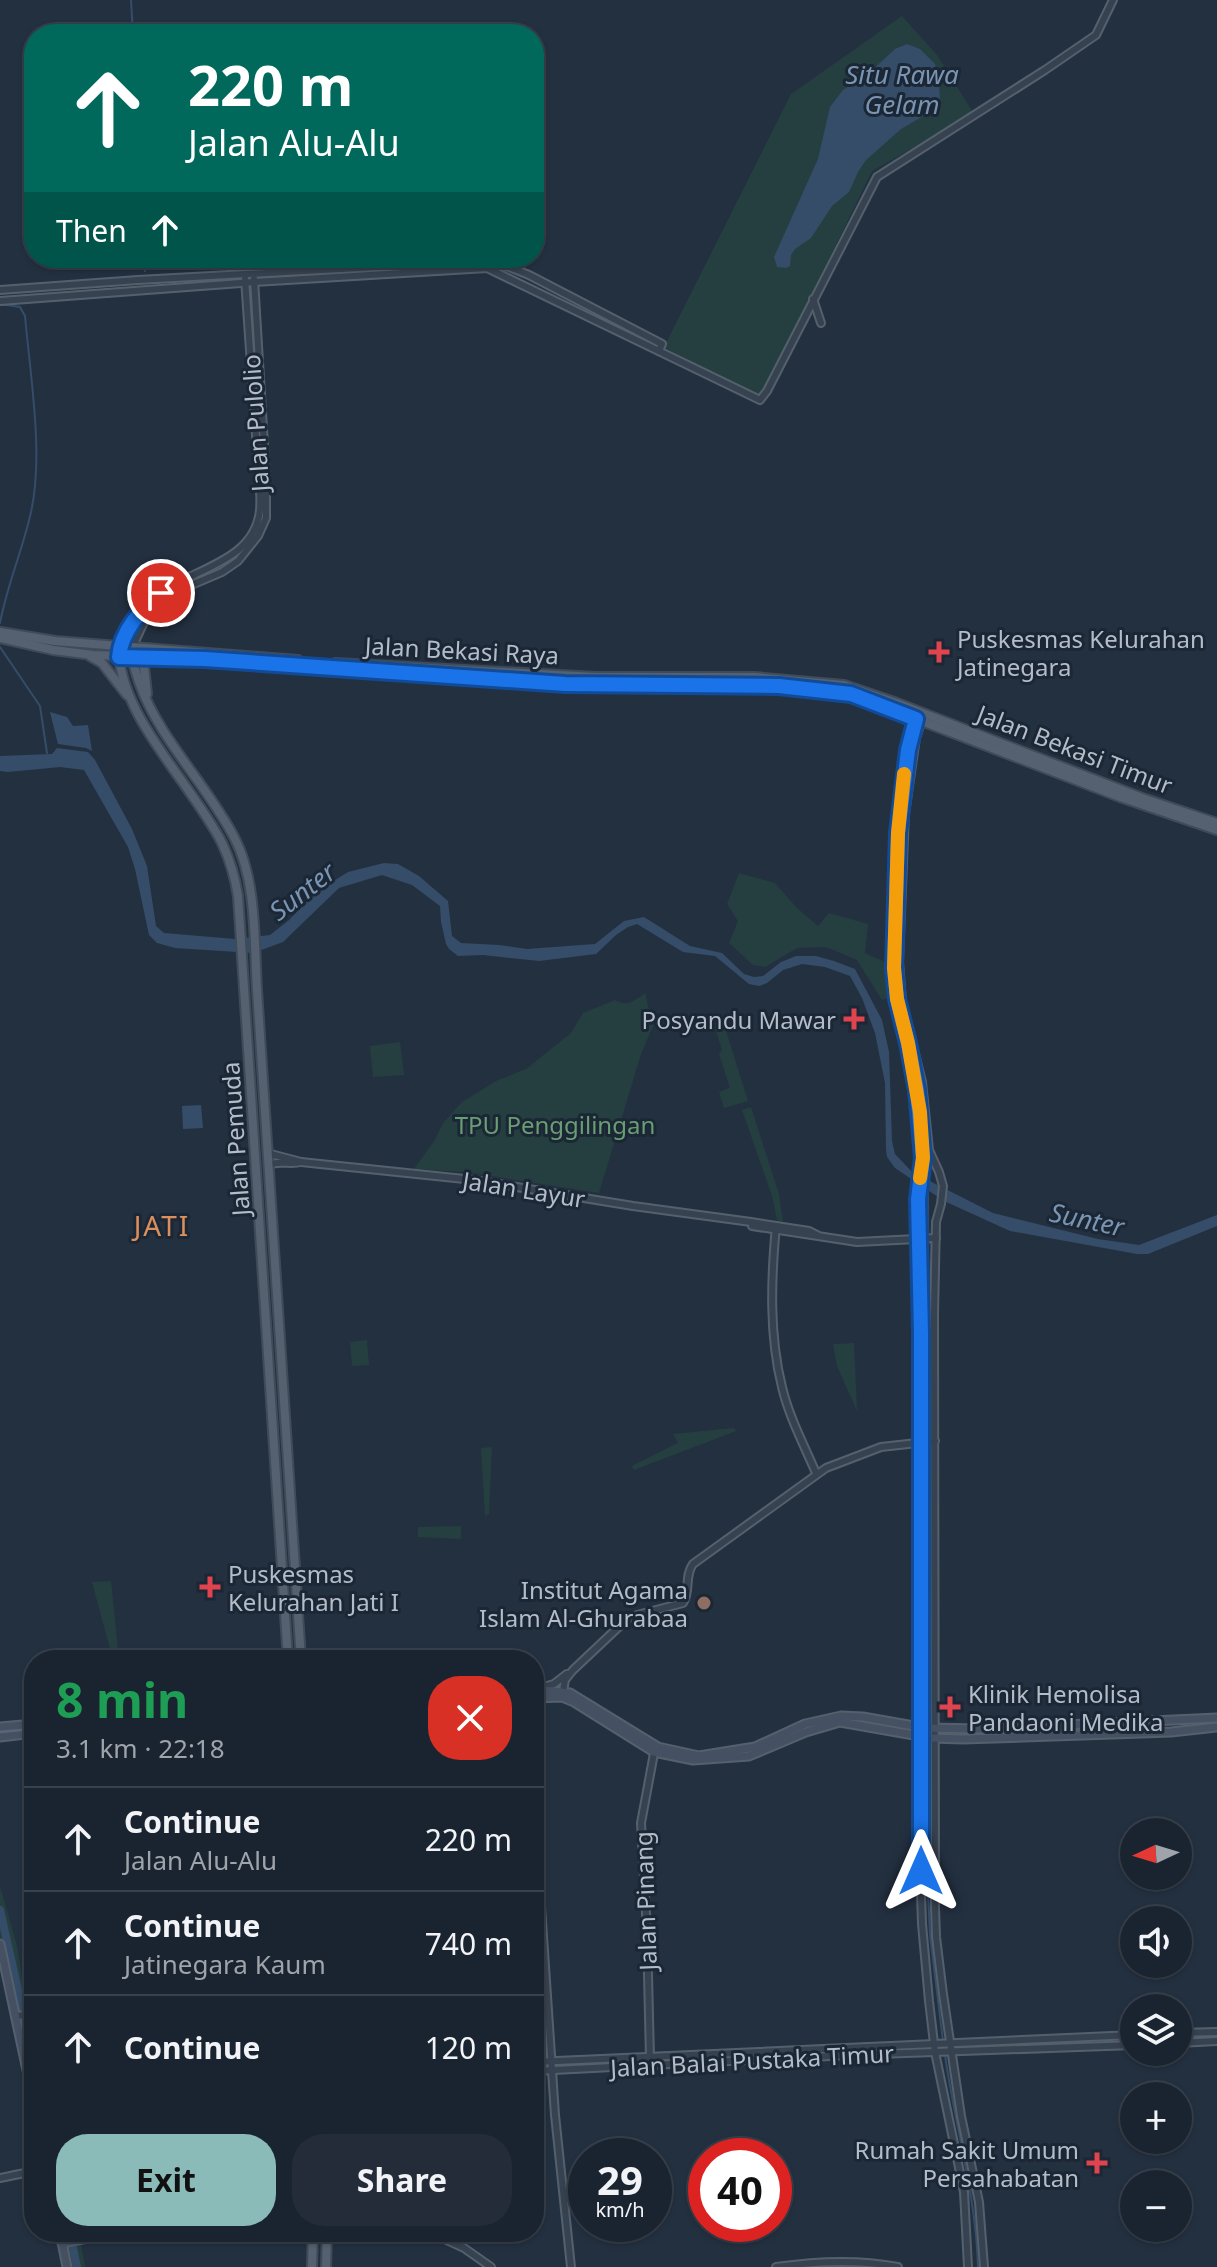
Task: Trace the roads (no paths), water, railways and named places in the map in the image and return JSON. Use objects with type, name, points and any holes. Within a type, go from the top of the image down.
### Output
[{"type":"main road","name":"Jalan Bekasi Raya","points":[[2,636],[120,647],[148,657],[205,656]]},
{"type":"main road","name":"Jalan Bekasi Raya","points":[[2,636],[87,655],[119,657],[132,652],[513,674],[618,678],[754,677],[814,681],[856,687],[920,716]]},
{"type":"main road","name":"Jalan Pemuda","points":[[120,647],[119,657],[130,699],[221,841],[235,880],[243,957],[287,1650]]},
{"type":"main road","name":"Jalan Pemuda","points":[[132,652],[149,707],[235,838],[246,867],[259,1019],[300,1650]]},
{"type":"main road","points":[[87,655],[102,663],[130,699]]},
{"type":"main road","points":[[148,657],[144,667],[149,707]]},
{"type":"main road","name":"Jalan Bekasi Timur","points":[[920,716],[1217,823]]},
{"type":"main road","name":"Jalan Bekasi Timur","points":[[920,716],[1091,786],[1217,830]]},
{"type":"main road","points":[[247,1020],[259,1019]]},
{"type":"main road","points":[[283,1570],[295,1570]]},
{"type":"main road","points":[[544,1690],[576,1696],[654,1749]]},
{"type":"main road","points":[[544,1698],[562,1697],[574,1702],[654,1749],[699,1756],[749,1756],[806,1732],[840,1722],[928,1737],[996,1738],[1171,1732],[1217,1727]]},
{"type":"main road","points":[[726,1756],[764,1744],[814,1721],[841,1716],[928,1728],[1217,1718]]},
{"type":"main road","points":[[0,1727],[24,1725]]},
{"type":"main road","points":[[12,1726],[13,1736]]},
{"type":"main road","points":[[0,1737],[24,1734]]},
{"type":"main road","points":[[0,1944],[24,2052]]},
{"type":"main road","points":[[67,2242],[63,2243],[67,2267]]},
{"type":"main road","points":[[312,2267],[313,2242]]},
{"type":"main road","points":[[326,2267],[327,2242]]},
{"type":"street","points":[[511,268],[760,400],[877,177],[1096,35],[1113,0]]},
{"type":"street","points":[[0,301],[380,268]]},
{"type":"street","points":[[0,290],[138,280],[249,279],[487,268],[661,348]]},
{"type":"street","name":"Jalan Pulolio","points":[[132,652],[145,620],[171,595],[241,547],[254,530],[261,508],[263,479],[249,279]]},
{"type":"street","points":[[548,296],[553,288]]},
{"type":"street","points":[[813,299],[821,323]]},
{"type":"street","name":"Jalan Pulolio","points":[[120,647],[138,616],[161,593],[195,578]]},
{"type":"street","points":[[138,616],[145,620]]},
{"type":"street","points":[[920,716],[904,802],[899,962],[900,994],[922,1082],[925,1159],[918,1194],[927,1238],[928,1737],[922,1924],[937,2052],[964,2192],[968,2267]]},
{"type":"street","name":"Jalan Layur","points":[[267,1153],[301,1162]]},
{"type":"street","points":[[925,1159],[942,1179],[936,1222],[927,1238],[928,1737],[935,1922],[949,2042],[979,2202],[984,2267]]},
{"type":"street","name":"Jalan Layur","points":[[268,1165],[301,1162],[474,1180],[857,1242],[927,1238]]},
{"type":"street","points":[[776,1228],[772,1267],[778,1367],[788,1408],[816,1473]]},
{"type":"street","points":[[544,1687],[554,1684],[573,1670],[631,1617],[683,1603],[686,1599],[687,1574],[693,1564],[816,1473],[871,1450],[928,1442]]},
{"type":"street","points":[[563,1691],[564,1683],[573,1670]]},
{"type":"street","name":"Jalan Pinang","points":[[650,2058],[641,1823],[654,1749]]},
{"type":"street","points":[[544,1949],[560,2177],[571,2267]]},
{"type":"street","points":[[17,2016],[24,2014]]},
{"type":"street","points":[[1192,2033],[1217,2032]]},
{"type":"street","name":"Jalan Balai Pustaka Timur","points":[[552,2066],[650,2058],[1120,2036]]},
{"type":"street","points":[[1007,2040],[1007,2049]]},
{"type":"street","points":[[1192,2042],[1217,2041]]},
{"type":"street","name":"Jalan Balai Pustaka Timur","points":[[552,2066],[1120,2045]]},
{"type":"street","points":[[544,2064],[552,2066]]},
{"type":"street","points":[[544,2068],[552,2066]]},
{"type":"street","points":[[0,2178],[24,2173]]},
{"type":"street","points":[[450,2242],[489,2267]]},
{"type":"street","points":[[776,2267],[857,2261],[898,2267]]},
{"type":"water","name":"Situ Rawa Gelam","points":[[907,44],[920,49],[935,64],[940,100],[932,111],[901,129],[866,160],[849,192],[832,206],[811,238],[795,249],[790,266],[777,267],[774,257],[818,159],[830,107],[843,90],[868,74],[895,49]]},
{"type":"water","points":[[50,712],[67,717],[73,726],[88,725],[92,751],[58,744]]},
{"type":"water","points":[[57,748],[88,752],[95,760],[132,829],[147,866],[156,926],[164,933],[235,939],[270,935],[316,892],[348,872],[384,863],[398,864],[419,876],[448,901],[452,936],[461,943],[527,949],[595,944],[624,921],[644,917],[690,946],[722,953],[744,974],[754,977],[763,976],[781,962],[796,956],[816,956],[834,961],[855,969],[882,1020],[889,1052],[892,1141],[895,1154],[912,1172],[993,1213],[1098,1239],[1139,1245],[1217,1215],[1217,1226],[1148,1254],[1137,1254],[1010,1231],[944,1201],[895,1168],[887,1157],[885,1083],[875,1033],[850,976],[825,967],[802,964],[783,970],[767,983],[759,986],[749,984],[715,956],[683,952],[637,924],[616,935],[596,954],[539,961],[483,955],[458,956],[446,944],[440,906],[412,885],[382,875],[339,888],[283,942],[253,953],[175,948],[157,943],[149,935],[128,847],[84,770],[60,767],[0,771],[0,756],[52,754]]},
{"type":"water","points":[[201,1105],[203,1128],[183,1129],[182,1106]]},
{"type":"waterway","points":[[131,0],[132,24]]},
{"type":"waterway","points":[[0,304],[20,307],[25,316],[36,440],[35,490],[31,512],[0,623]]},
{"type":"waterway","points":[[0,647],[40,706],[47,753]]},
{"type":"waterway","points":[[928,1188],[929,1438]]},
{"type":"waterway","points":[[929,1444],[927,1567],[930,1726]]},
{"type":"waterway","points":[[930,1740],[927,1870],[930,1935],[943,2041]]},
{"type":"waterway","points":[[0,1910],[24,2017]]},
{"type":"waterway","points":[[945,2055],[969,2187],[978,2267]]},
{"type":"waterway","points":[[73,2248],[77,2267]]},
{"type":"tram line","points":[[0,1732],[24,1730]]},
{"type":"place","name":"Puskesmas Kelurahan Jatinegara","points":[[939,652]]},
{"type":"place","name":"Posyandu Mawar","points":[[854,1019]]},
{"type":"place","name":"Puskesmas Kelurahan Jati I","points":[[210,1587]]},
{"type":"place","name":"Institut Agama Islam Al-Ghurabaa","points":[[704,1603]]},
{"type":"place","name":"Klinik Hemolisa Pandaoni Medika","points":[[950,1707]]},
{"type":"place","name":"Rumah Sakit Umum Persahabatan","points":[[1097,2163]]},
{"type":"district","name":"JATI","points":[[162,1225]]},
{"type":"water label","name":"Sunter","points":[[302,891]]},
{"type":"water label","name":"Sunter","points":[[1087,1219]]},
{"type":"park label","name":"TPU Penggilingan","points":[[555,1124]]}]
